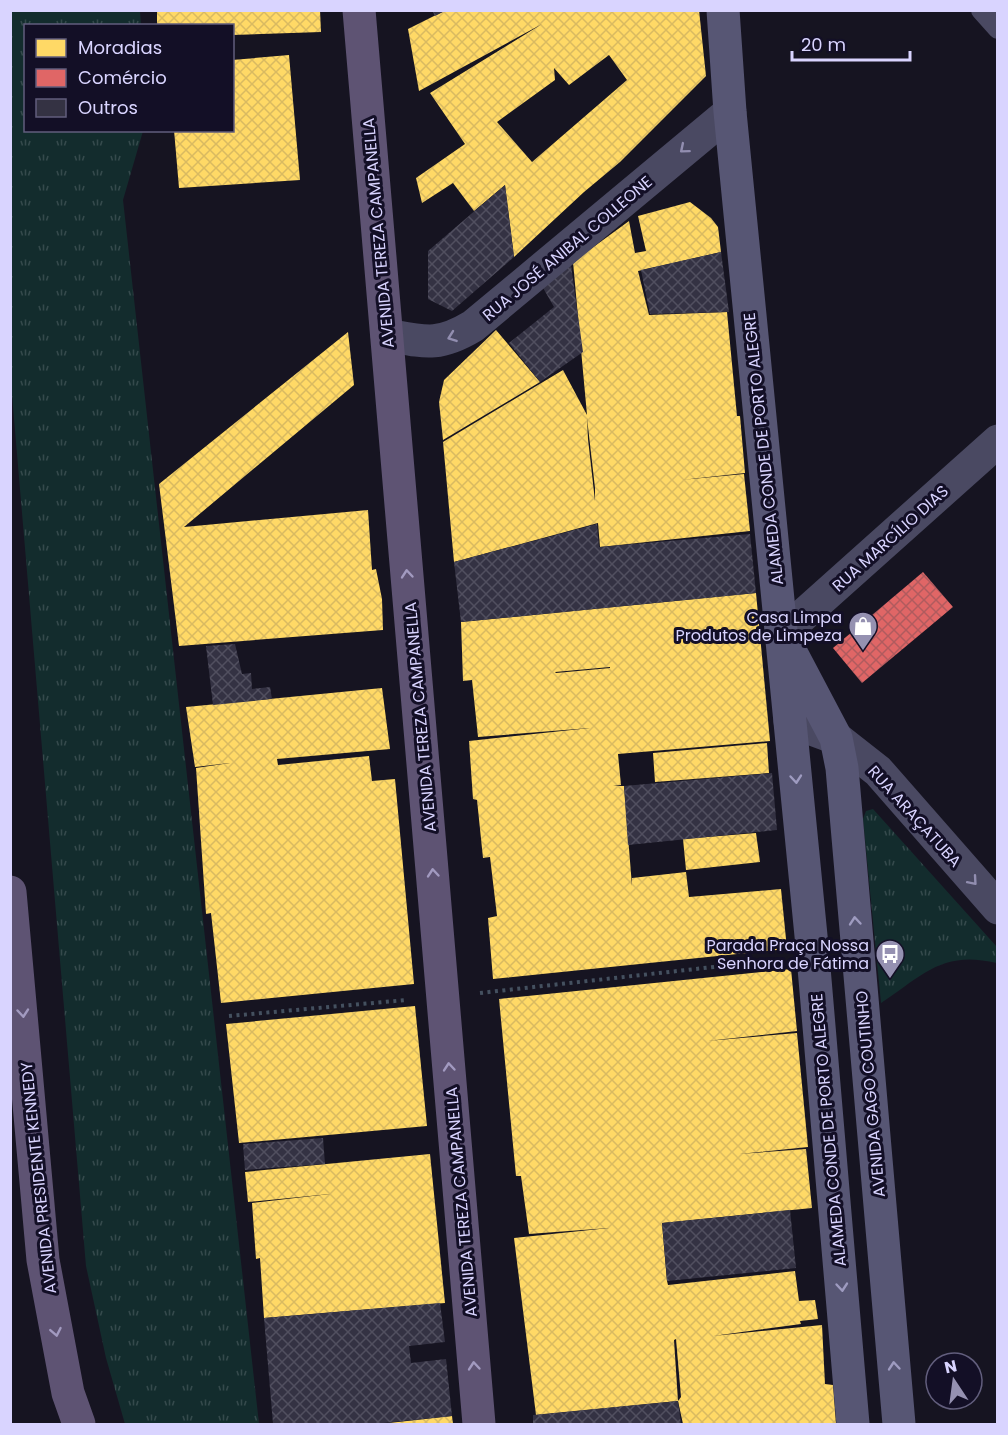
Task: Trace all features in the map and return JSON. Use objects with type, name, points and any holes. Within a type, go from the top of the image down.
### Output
[{"type":"main road","name":"AVENIDA TEREZA CAMPANELLA","points":[[359,10],[479,1425]]},
{"type":"main road","name":"ALAMEDA CONDE DE PORTO ALEGRE","points":[[723,10],[730,112],[813,956],[854,1425]]},
{"type":"main road","name":"AVENIDA GAGO COUTINHO","points":[[782,635],[836,738],[842,768],[899,1425]]},
{"type":"main road","name":"AVENIDA PRESIDENTE KENNEDY","points":[[10,892],[43,1260],[68,1392],[79,1425]]},
{"type":"street","name":"RUA JOSÉ ANIBAL COLLEONE","points":[[387,336],[430,343],[455,337],[473,326],[730,112]]},
{"type":"street","name":"RUA MARCÍLIO DIAS","points":[[782,635],[998,441]]},
{"type":"street","name":"RUA ARAÇATUBA","points":[[790,721],[836,738],[878,771],[998,908]]},
{"type":"lane","points":[[981,10],[998,29]]},
{"type":"path","points":[[229,1016],[443,997],[813,956]]},
{"type":"green space","points":[[10,11],[140,11],[141,24],[24,24],[24,132],[143,132],[123,200],[259,1424],[125,1424],[106,1358],[86,1266],[11,383]]},
{"type":"green space","points":[[873,809],[997,947],[997,963],[978,960],[948,962],[922,974],[881,1003],[863,819],[866,811]]},
{"type":"building: Moradias","points":[[157,10],[320,10],[321,32],[234,35],[234,24],[157,24]]},
{"type":"building: Moradias","points":[[446,10],[699,10],[706,76],[620,162],[514,257],[505,185],[474,211],[453,183],[422,203],[416,178],[465,144],[430,93],[542,24],[419,91],[408,29]],"holes":[[[609,55],[627,80],[532,162],[497,122],[555,80],[554,68],[569,85]]]},
{"type":"building: Moradias","points":[[289,55],[300,180],[179,188],[174,132],[234,132],[234,60]]},
{"type":"building: Moradias","points":[[690,202],[711,218],[718,227],[721,252],[638,271],[649,315],[727,312],[745,473],[681,480],[744,474],[750,531],[600,547],[598,523],[454,562],[443,442],[563,370],[587,415],[573,262],[629,221],[635,253],[646,251],[638,216]],"holes":[[[587,418],[595,488],[595,501]]]},
{"type":"building: Moradias","points":[[496,330],[540,382],[443,440],[439,402],[444,380]]},
{"type":"building: Moradias","points":[[348,332],[354,385],[184,527],[368,510],[372,570],[376,569],[382,599],[383,630],[179,646],[159,484]]},
{"type":"building: Moradias","points":[[756,593],[770,741],[618,754],[621,785],[613,786],[624,786],[632,886],[632,878],[686,872],[689,897],[781,889],[787,949],[493,979],[488,918],[497,916],[490,857],[483,858],[477,800],[473,799],[469,741],[590,728],[478,737],[472,680],[463,681],[461,622]],"holes":[[[610,667],[556,673],[555,672]]]},
{"type":"building: Moradias","points":[[382,688],[390,749],[277,759],[278,765],[369,756],[372,781],[395,779],[414,984],[221,1003],[211,913],[206,914],[196,768],[230,763],[195,767],[186,707]]},
{"type":"building: Moradias","points":[[767,743],[769,773],[655,782],[653,753]]},
{"type":"building: Moradias","points":[[756,833],[760,862],[686,870],[683,839]]},
{"type":"building: Moradias","points":[[791,969],[797,1031],[707,1041],[797,1033],[808,1147],[739,1154],[806,1149],[812,1208],[662,1223],[667,1281],[668,1285],[795,1271],[799,1301],[815,1300],[818,1319],[800,1321],[801,1324],[713,1336],[822,1325],[825,1384],[833,1385],[836,1424],[683,1424],[678,1401],[536,1415],[514,1238],[609,1228],[529,1234],[521,1176],[516,1176],[499,999]],"holes":[[[676,1339],[681,1397],[678,1401],[674,1340]]]},
{"type":"building: Moradias","points":[[415,1006],[427,1126],[239,1143],[226,1024]]},
{"type":"building: Moradias","points":[[430,1154],[445,1303],[264,1318],[260,1258],[256,1259],[252,1203],[330,1194],[248,1202],[245,1172]]},
{"type":"building: Moradias","points":[[452,1416],[453,1424],[389,1424],[389,1423]]},
{"type":"building: Comércio","points":[[923,572],[953,607],[862,683],[833,648]]},
{"type":"building: Outros","points":[[432,10],[447,10],[435,16]]},
{"type":"building: Outros","points":[[505,185],[514,257],[452,311],[428,299],[428,251]]},
{"type":"building: Outros","points":[[721,252],[729,312],[650,314],[641,270]]},
{"type":"building: Outros","points":[[571,265],[583,352],[540,382],[509,343],[554,307],[542,286]]},
{"type":"building: Outros","points":[[597,524],[599,547],[750,534],[756,593],[461,622],[454,562]]},
{"type":"building: Outros","points":[[235,644],[242,674],[251,673],[252,689],[270,687],[272,699],[213,705],[206,646]]},
{"type":"building: Outros","points":[[772,773],[777,830],[628,845],[624,786]]},
{"type":"building: Outros","points":[[323,1138],[325,1164],[245,1170],[243,1144]]},
{"type":"building: Outros","points":[[790,1210],[796,1268],[667,1281],[662,1223]]},
{"type":"building: Outros","points":[[440,1303],[445,1342],[409,1346],[411,1363],[446,1359],[452,1416],[374,1424],[273,1424],[264,1318]]},
{"type":"building: Outros","points":[[678,1401],[681,1424],[533,1424],[533,1415]]},
{"type":"place","name":"Casa Limpa Produtos de Limpeza","points":[[863,652]]},
{"type":"place","name":"Parada Praça Nossa Senhora de Fátima","points":[[890,980]]}]
